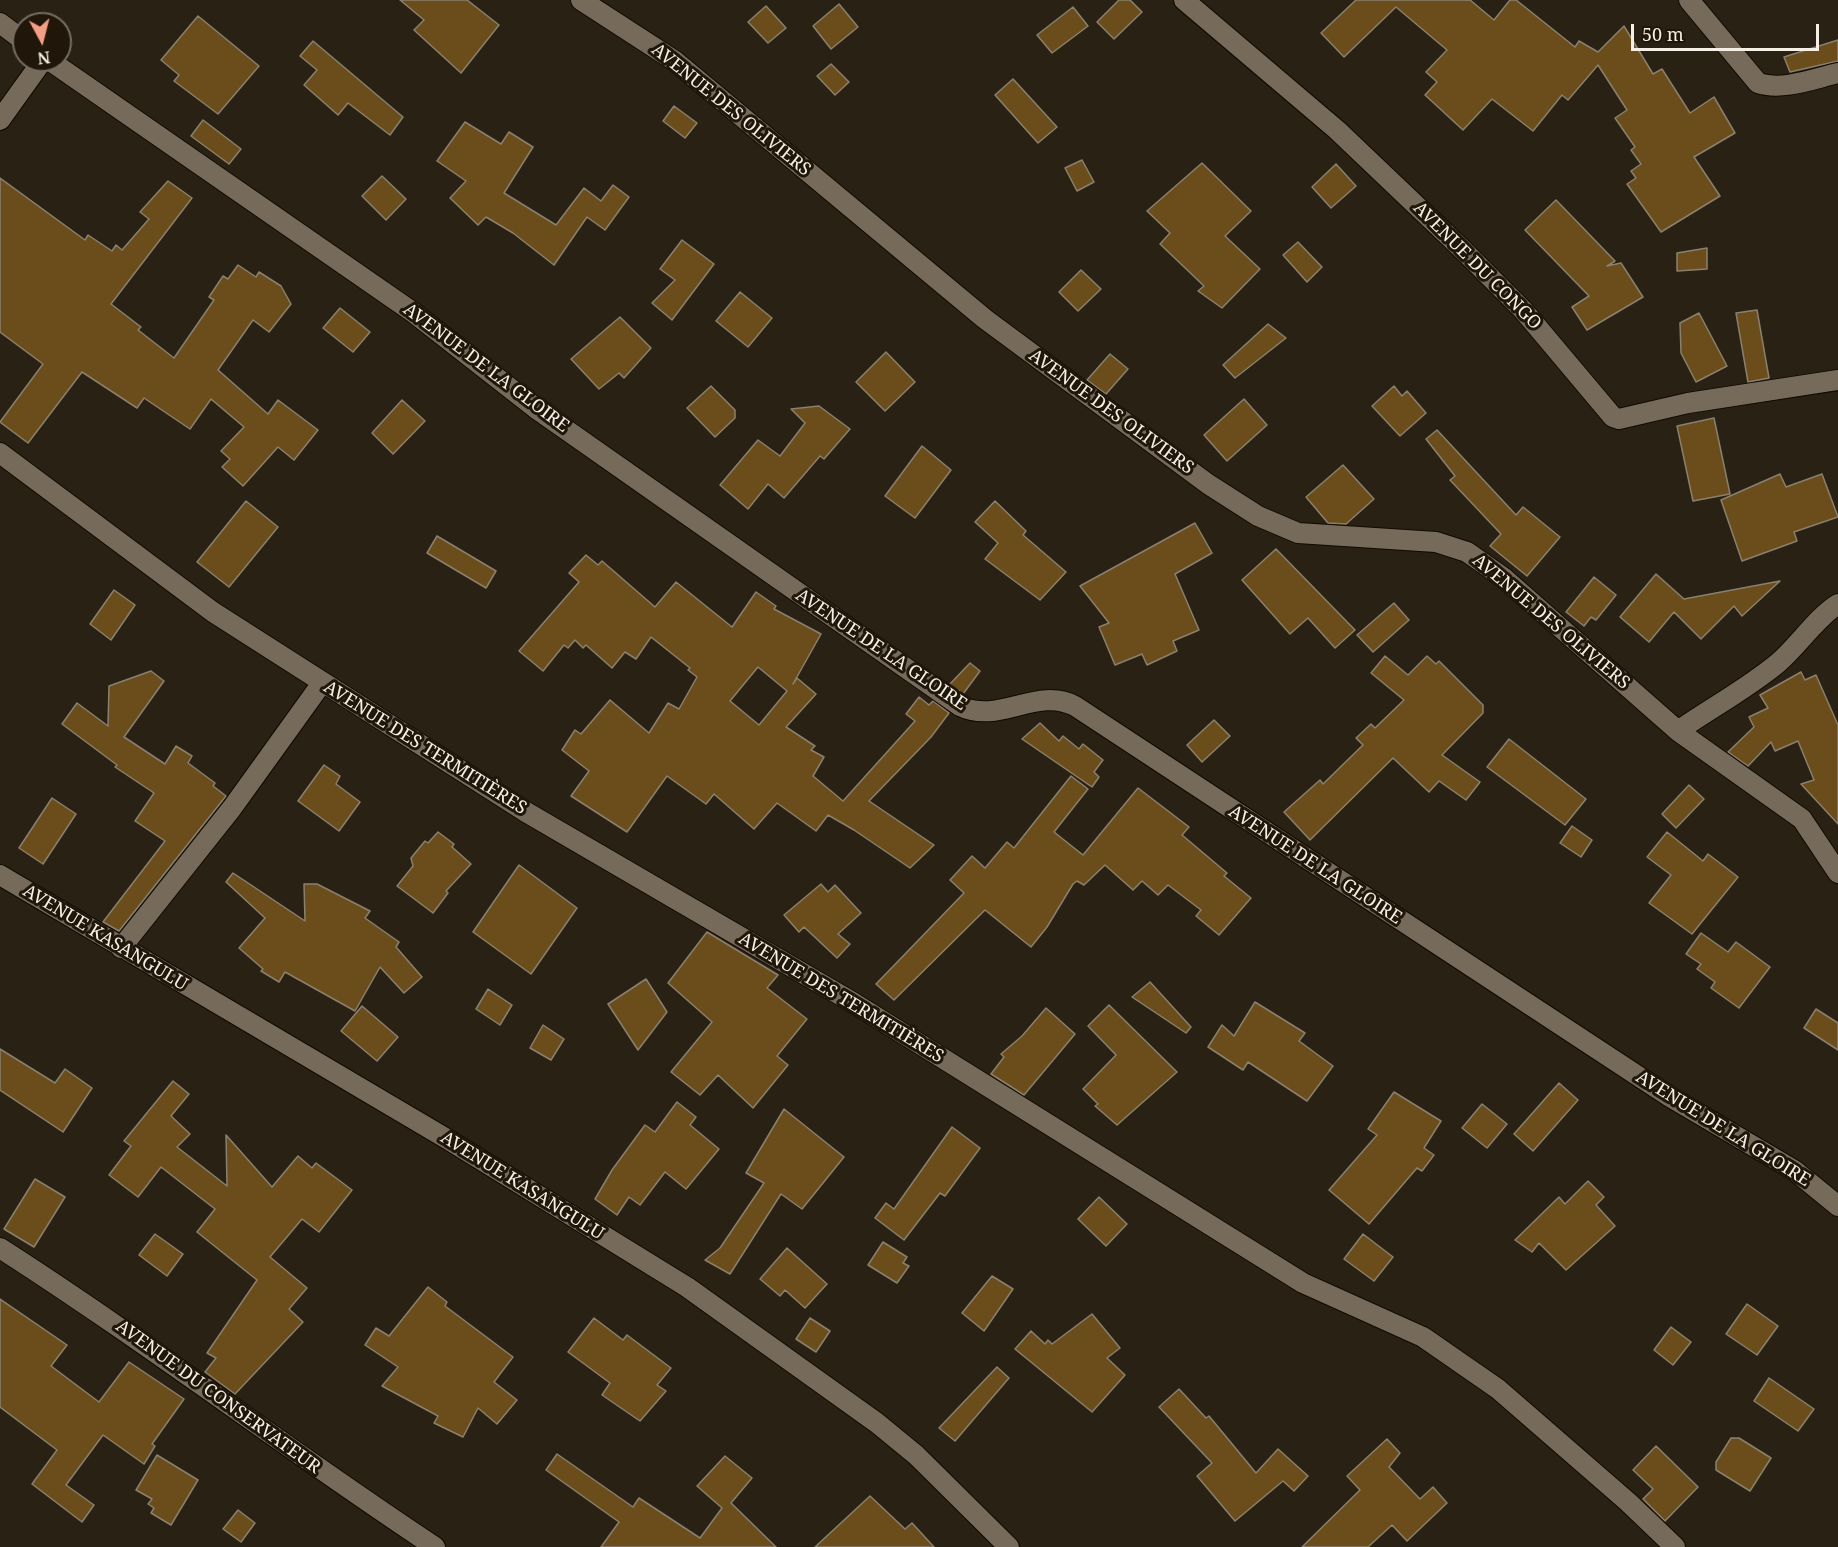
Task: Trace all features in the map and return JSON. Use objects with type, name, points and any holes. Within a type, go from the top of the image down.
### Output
[{"type":"street","name":"AVENUE DES OLIVIERS","points":[[581,0],[675,61],[986,319],[1208,484],[1258,516],[1298,533],[1436,542],[1467,552],[1504,578],[1678,730],[1802,819],[1838,873]]},
{"type":"street","points":[[1689,0],[1758,83],[1769,86],[1785,85],[1838,73]]},
{"type":"street","name":"AVENUE DU CONGO","points":[[1190,2],[1337,130],[1463,250],[1523,309],[1613,417],[1619,419],[1688,403],[1838,380]]},
{"type":"street","points":[[0,22],[12,32]]},
{"type":"street","points":[[0,120],[34,72]]},
{"type":"street","name":"AVENUE DE LA GLOIRE","points":[[67,72],[414,313],[538,410],[960,706],[970,711],[987,713],[1048,699],[1062,699],[1075,706],[1660,1090],[1794,1170],[1838,1206]]},
{"type":"street","name":"AVENUE DES TERMITIÈRES","points":[[0,453],[213,612],[526,812],[854,1003],[1303,1283],[1423,1337],[1498,1389],[1675,1547]]},
{"type":"street","points":[[1678,730],[1776,665],[1800,643],[1830,609],[1838,604]]},
{"type":"street","points":[[121,948],[232,808],[322,683]]},
{"type":"street","name":"AVENUE KASANGULU","points":[[0,875],[447,1139],[687,1287],[908,1449],[1009,1547]]},
{"type":"street","name":"AVENUE DU CONSERVATEUR","points":[[0,1248],[98,1311],[351,1492],[435,1547]]},
{"type":"building","points":[[400,0],[467,0],[499,25],[461,73],[414,30],[424,20]]},
{"type":"building","points":[[1119,0],[1130,0],[1142,12],[1114,39],[1097,22]]},
{"type":"building","points":[[1356,0],[1470,0],[1494,20],[1510,0],[1516,0],[1575,47],[1579,41],[1598,52],[1624,26],[1653,74],[1662,69],[1690,113],[1714,97],[1735,133],[1694,157],[1720,196],[1661,232],[1627,184],[1636,178],[1631,171],[1641,164],[1631,150],[1635,147],[1615,118],[1627,110],[1598,65],[1568,100],[1562,95],[1533,131],[1492,99],[1463,130],[1425,95],[1437,82],[1426,72],[1447,50],[1396,7],[1344,57],[1321,33]]},
{"type":"building","points":[[839,4],[858,27],[831,49],[813,26]]},
{"type":"building","points":[[766,6],[786,28],[768,43],[748,22]]},
{"type":"building","points":[[1073,7],[1088,26],[1052,53],[1037,35]]},
{"type":"building","points":[[198,16],[259,66],[218,114],[174,81],[179,75],[161,60]]},
{"type":"building","points":[[1838,40],[1838,61],[1790,72],[1784,57]]},
{"type":"building","points":[[313,41],[403,117],[390,135],[348,103],[338,115],[304,85],[317,70],[300,56]]},
{"type":"building","points":[[831,64],[849,82],[835,95],[817,76]]},
{"type":"building","points":[[1013,79],[1057,127],[1038,143],[995,95]]},
{"type":"building","points":[[674,106],[697,123],[685,138],[663,121]]},
{"type":"building","points":[[203,120],[241,149],[229,164],[191,136]]},
{"type":"building","points":[[465,122],[501,144],[509,132],[533,147],[504,193],[556,225],[584,188],[601,201],[613,185],[629,197],[605,230],[587,217],[554,265],[513,233],[486,217],[478,225],[450,198],[466,181],[437,161]]},
{"type":"building","points":[[1082,160],[1094,182],[1077,191],[1065,168]]},
{"type":"building","points":[[1202,163],[1251,211],[1225,236],[1260,269],[1222,308],[1198,291],[1204,286],[1160,244],[1170,233],[1147,211]]},
{"type":"building","points":[[1336,164],[1356,186],[1331,208],[1312,187]]},
{"type":"building","points":[[382,176],[406,199],[386,220],[362,196]]},
{"type":"building","points":[[0,178],[85,240],[88,235],[112,251],[116,245],[122,250],[149,219],[140,212],[168,181],[192,198],[111,304],[141,327],[138,330],[174,358],[214,300],[209,297],[223,276],[228,279],[238,265],[256,277],[259,272],[281,286],[291,304],[269,332],[253,320],[218,370],[268,414],[278,400],[318,430],[294,460],[278,447],[243,486],[222,467],[230,459],[221,451],[244,427],[211,399],[190,429],[144,398],[137,408],[82,372],[28,443],[0,422],[43,364],[0,332]]},
{"type":"building","points":[[1556,200],[1615,261],[1607,266],[1621,263],[1643,297],[1587,330],[1572,307],[1589,296],[1525,230]]},
{"type":"building","points":[[682,240],[714,264],[672,320],[652,303],[675,280],[660,269]]},
{"type":"building","points":[[1298,242],[1322,267],[1307,282],[1283,255]]},
{"type":"building","points":[[1707,248],[1707,269],[1677,271],[1677,253]]},
{"type":"building","points":[[1081,270],[1101,289],[1078,311],[1059,292]]},
{"type":"building","points":[[740,292],[772,318],[748,347],[716,321]]},
{"type":"building","points":[[340,308],[370,332],[353,352],[323,328]]},
{"type":"building","points":[[1757,310],[1769,378],[1748,382],[1736,313]]},
{"type":"building","points":[[1699,313],[1727,366],[1696,382],[1681,353],[1680,323]]},
{"type":"building","points":[[620,317],[651,348],[624,378],[619,373],[599,389],[571,359]]},
{"type":"building","points":[[1268,324],[1286,338],[1235,378],[1223,365]]},
{"type":"building","points":[[886,352],[915,382],[885,411],[856,382]]},
{"type":"building","points":[[1110,354],[1128,369],[1106,394],[1087,380]]},
{"type":"building","points":[[711,386],[735,410],[735,418],[715,437],[687,408]]},
{"type":"building","points":[[1394,386],[1402,396],[1407,391],[1426,413],[1400,436],[1372,406]]},
{"type":"building","points":[[1244,399],[1267,425],[1227,461],[1204,435]]},
{"type":"building","points":[[402,400],[425,421],[393,454],[372,433]]},
{"type":"building","points":[[819,406],[850,429],[824,459],[820,456],[784,498],[768,484],[748,509],[720,485],[758,440],[780,456],[805,423],[791,409]]},
{"type":"building","points":[[1714,418],[1730,494],[1693,501],[1677,426]]},
{"type":"building","points":[[1437,430],[1516,515],[1523,507],[1560,537],[1527,576],[1490,546],[1501,534],[1450,480],[1455,476],[1426,439]]},
{"type":"building","points":[[922,446],[951,470],[915,518],[885,496]]},
{"type":"building","points":[[1343,465],[1374,499],[1346,524],[1328,523],[1306,497]]},
{"type":"building","points":[[1780,474],[1786,487],[1822,474],[1838,517],[1794,532],[1797,541],[1742,561],[1721,500]]},
{"type":"building","points":[[246,501],[278,527],[229,587],[197,562]]},
{"type":"building","points":[[995,501],[1026,531],[1023,535],[1066,572],[1040,600],[985,559],[998,543],[975,522]]},
{"type":"building","points":[[1195,523],[1212,553],[1175,574],[1199,630],[1173,641],[1177,651],[1147,665],[1142,654],[1115,665],[1099,627],[1109,623],[1080,586]]},
{"type":"building","points":[[437,536],[496,571],[486,588],[427,553]]},
{"type":"building","points":[[1276,549],[1355,630],[1335,648],[1308,618],[1290,634],[1242,580]]},
{"type":"building","points":[[586,555],[598,565],[602,561],[655,607],[676,582],[732,627],[756,592],[776,606],[774,609],[821,634],[793,684],[797,678],[816,694],[786,727],[815,746],[811,750],[824,757],[813,776],[843,801],[915,721],[906,714],[919,697],[929,705],[933,701],[949,713],[931,737],[869,801],[934,845],[910,868],[828,815],[816,831],[777,803],[754,829],[714,794],[706,804],[667,776],[627,832],[571,796],[589,771],[562,750],[575,730],[581,734],[610,700],[649,733],[668,703],[679,709],[697,677],[688,670],[690,668],[651,637],[636,659],[625,652],[612,668],[586,645],[583,648],[575,640],[568,648],[564,645],[543,671],[519,651],[579,582],[569,573]],"holes":[[[758,667],[787,691],[759,725],[730,701]]]},
{"type":"building","points":[[1656,574],[1684,599],[1780,581],[1742,616],[1734,606],[1701,639],[1674,612],[1649,642],[1620,617]]},
{"type":"building","points":[[1594,577],[1616,595],[1596,620],[1591,617],[1584,626],[1566,612]]},
{"type":"building","points":[[114,590],[135,605],[111,640],[90,624]]},
{"type":"building","points":[[1394,603],[1409,620],[1373,652],[1357,635]]},
{"type":"building","points":[[1385,656],[1408,675],[1427,656],[1436,664],[1439,661],[1483,705],[1483,713],[1442,755],[1480,782],[1466,800],[1439,781],[1429,792],[1393,758],[1310,840],[1284,812],[1320,780],[1323,784],[1363,745],[1356,738],[1371,724],[1375,728],[1404,700],[1371,673]]},
{"type":"building","points":[[970,663],[980,671],[963,694],[950,684]]},
{"type":"building","points":[[151,671],[164,681],[124,737],[165,764],[176,746],[192,756],[188,763],[215,783],[213,786],[226,796],[119,931],[103,922],[165,841],[135,821],[154,793],[115,767],[117,765],[62,724],[77,703],[108,726],[109,686]]},
{"type":"building","points":[[1801,672],[1805,680],[1816,675],[1838,725],[1838,824],[1801,784],[1814,780],[1798,741],[1775,751],[1771,742],[1748,766],[1728,752],[1754,727],[1749,717],[1768,708],[1760,695]]},
{"type":"building","points":[[1214,720],[1230,736],[1202,762],[1187,745]]},
{"type":"building","points":[[1040,723],[1059,741],[1063,736],[1079,749],[1083,744],[1103,760],[1094,772],[1099,777],[1092,787],[1022,739]]},
{"type":"building","points":[[1509,739],[1586,799],[1565,825],[1487,767]]},
{"type":"building","points":[[324,765],[340,776],[336,784],[360,802],[339,831],[298,801]]},
{"type":"building","points":[[1071,776],[1088,789],[1054,832],[1083,855],[1138,788],[1189,827],[1182,835],[1227,873],[1224,876],[1251,898],[1219,935],[1196,916],[1201,910],[1168,885],[1158,895],[1142,881],[1133,890],[1105,865],[1084,885],[1077,881],[1073,884],[1047,927],[1031,947],[985,910],[894,1000],[876,984],[964,893],[950,880],[972,856],[985,868],[1007,842],[1014,848]]},
{"type":"building","points":[[1689,785],[1704,799],[1676,828],[1662,814]]},
{"type":"building","points":[[52,798],[76,814],[43,864],[19,848]]},
{"type":"building","points":[[1572,826],[1592,840],[1581,857],[1560,843]]},
{"type":"building","points":[[438,832],[454,844],[452,847],[471,864],[446,891],[448,893],[433,913],[397,886],[413,866],[411,858],[425,841],[428,843]]},
{"type":"building","points":[[1667,832],[1703,861],[1708,854],[1738,877],[1692,934],[1649,903],[1671,875],[1647,857]]},
{"type":"building","points":[[519,865],[577,908],[531,974],[473,932]]},
{"type":"building","points":[[233,873],[305,921],[304,884],[317,884],[370,911],[365,918],[399,942],[396,947],[422,977],[404,993],[380,967],[355,1011],[285,972],[279,982],[261,971],[263,969],[239,948],[265,918],[226,882]]},
{"type":"building","points":[[821,884],[828,892],[835,885],[861,913],[838,934],[850,944],[837,958],[804,927],[799,932],[784,915]]},
{"type":"building","points":[[707,932],[778,975],[767,988],[807,1019],[777,1056],[788,1065],[753,1108],[718,1075],[700,1095],[671,1072],[712,1022],[668,983]]},
{"type":"building","points":[[1701,933],[1728,952],[1736,942],[1770,967],[1739,1008],[1711,988],[1715,982],[1697,969],[1701,964],[1686,954]]},
{"type":"building","points":[[646,979],[667,1012],[638,1050],[608,1004]]},
{"type":"building","points":[[1150,982],[1191,1027],[1186,1033],[1132,997]]},
{"type":"building","points":[[488,989],[512,1005],[500,1025],[476,1009]]},
{"type":"building","points":[[1255,1002],[1305,1033],[1299,1041],[1333,1066],[1307,1101],[1248,1062],[1243,1070],[1208,1047],[1222,1025],[1234,1036]]},
{"type":"building","points":[[1109,1005],[1177,1072],[1117,1125],[1095,1106],[1098,1104],[1083,1089],[1116,1055],[1088,1026]]},
{"type":"building","points":[[362,1006],[398,1037],[377,1061],[341,1031]]},
{"type":"building","points":[[1046,1008],[1075,1034],[1024,1095],[991,1074],[1004,1057],[1001,1054],[1022,1036]]},
{"type":"building","points":[[1816,1009],[1838,1023],[1838,1050],[1804,1028]]},
{"type":"building","points":[[543,1025],[564,1039],[551,1060],[530,1048]]},
{"type":"building","points":[[0,1049],[55,1083],[65,1069],[92,1088],[63,1132],[0,1090]]},
{"type":"building","points":[[173,1081],[189,1094],[171,1116],[190,1134],[177,1147],[227,1186],[226,1135],[272,1187],[298,1156],[312,1168],[316,1163],[352,1190],[319,1232],[302,1219],[270,1257],[307,1288],[289,1309],[303,1322],[235,1394],[205,1372],[216,1358],[207,1353],[257,1280],[197,1232],[215,1209],[161,1167],[138,1197],[109,1175],[131,1146],[124,1141]]},
{"type":"building","points":[[1559,1083],[1578,1100],[1533,1151],[1514,1134]]},
{"type":"building","points":[[1394,1092],[1441,1121],[1424,1148],[1434,1155],[1422,1171],[1417,1168],[1369,1224],[1329,1190],[1377,1135],[1368,1129]]},
{"type":"building","points":[[677,1102],[696,1117],[690,1125],[719,1149],[686,1189],[665,1172],[640,1205],[629,1197],[617,1215],[595,1199],[612,1170],[645,1125],[655,1132]]},
{"type":"building","points":[[1482,1104],[1507,1124],[1487,1148],[1462,1128]]},
{"type":"building","points":[[784,1109],[844,1157],[802,1209],[781,1194],[730,1274],[705,1260],[720,1248],[764,1183],[746,1173]]},
{"type":"building","points":[[952,1127],[980,1148],[945,1196],[940,1193],[904,1240],[875,1218],[886,1203],[894,1209]]},
{"type":"building","points":[[35,1179],[65,1197],[34,1247],[4,1229]]},
{"type":"building","points":[[1588,1181],[1604,1197],[1596,1205],[1615,1226],[1566,1270],[1539,1243],[1532,1252],[1515,1240],[1559,1197],[1565,1204]]},
{"type":"building","points":[[1099,1197],[1127,1224],[1106,1246],[1078,1219]]},
{"type":"building","points":[[155,1234],[183,1254],[167,1276],[139,1255]]},
{"type":"building","points":[[1363,1234],[1393,1257],[1374,1281],[1344,1259]]},
{"type":"building","points":[[883,1242],[907,1257],[903,1263],[909,1266],[897,1283],[868,1265]]},
{"type":"building","points":[[787,1248],[827,1284],[805,1308],[785,1290],[780,1296],[760,1279]]},
{"type":"building","points":[[992,1276],[1013,1289],[984,1331],[962,1313]]},
{"type":"building","points":[[428,1287],[447,1302],[445,1306],[513,1357],[494,1382],[517,1400],[497,1424],[478,1408],[463,1437],[434,1423],[438,1416],[382,1386],[398,1367],[365,1345],[376,1328],[389,1336]]},
{"type":"building","points":[[0,1299],[67,1345],[51,1366],[99,1402],[129,1362],[184,1399],[152,1444],[155,1446],[144,1464],[103,1435],[66,1485],[94,1505],[82,1522],[32,1484],[57,1450],[0,1407]]},
{"type":"building","points":[[1747,1304],[1778,1326],[1757,1355],[1726,1334]]},
{"type":"building","points":[[1092,1314],[1120,1348],[1107,1358],[1125,1375],[1092,1412],[1015,1349],[1031,1331],[1045,1344],[1048,1340],[1052,1344]]},
{"type":"building","points":[[594,1318],[623,1340],[627,1335],[671,1368],[657,1385],[666,1391],[640,1421],[602,1395],[610,1383],[568,1352]]},
{"type":"building","points":[[810,1318],[830,1331],[816,1352],[796,1339]]},
{"type":"building","points":[[1671,1327],[1691,1342],[1673,1365],[1654,1350]]},
{"type":"building","points":[[997,1367],[1009,1378],[955,1441],[939,1428]]},
{"type":"building","points":[[1769,1378],[1814,1409],[1798,1431],[1754,1401]]},
{"type":"building","points":[[1179,1389],[1206,1418],[1209,1416],[1256,1473],[1278,1449],[1308,1476],[1294,1491],[1283,1481],[1235,1521],[1197,1476],[1212,1463],[1159,1407]]},
{"type":"building","points":[[1731,1438],[1739,1438],[1771,1458],[1750,1491],[1716,1470],[1716,1462]]},
{"type":"building","points":[[1387,1439],[1400,1453],[1389,1467],[1420,1499],[1433,1487],[1447,1503],[1407,1541],[1392,1525],[1368,1547],[1302,1547],[1360,1490],[1347,1476]]},
{"type":"building","points":[[1656,1446],[1698,1487],[1665,1521],[1643,1499],[1653,1489],[1633,1470]]},
{"type":"building","points":[[557,1454],[633,1507],[639,1498],[700,1538],[722,1508],[697,1486],[725,1456],[752,1478],[731,1503],[776,1547],[601,1547],[619,1522],[546,1470]]},
{"type":"building","points":[[157,1455],[198,1480],[171,1525],[151,1513],[154,1508],[148,1504],[152,1499],[136,1490]]},
{"type":"building","points":[[870,1496],[905,1529],[912,1523],[934,1547],[815,1547]]},
{"type":"building","points":[[238,1510],[255,1523],[241,1542],[223,1529]]}]
